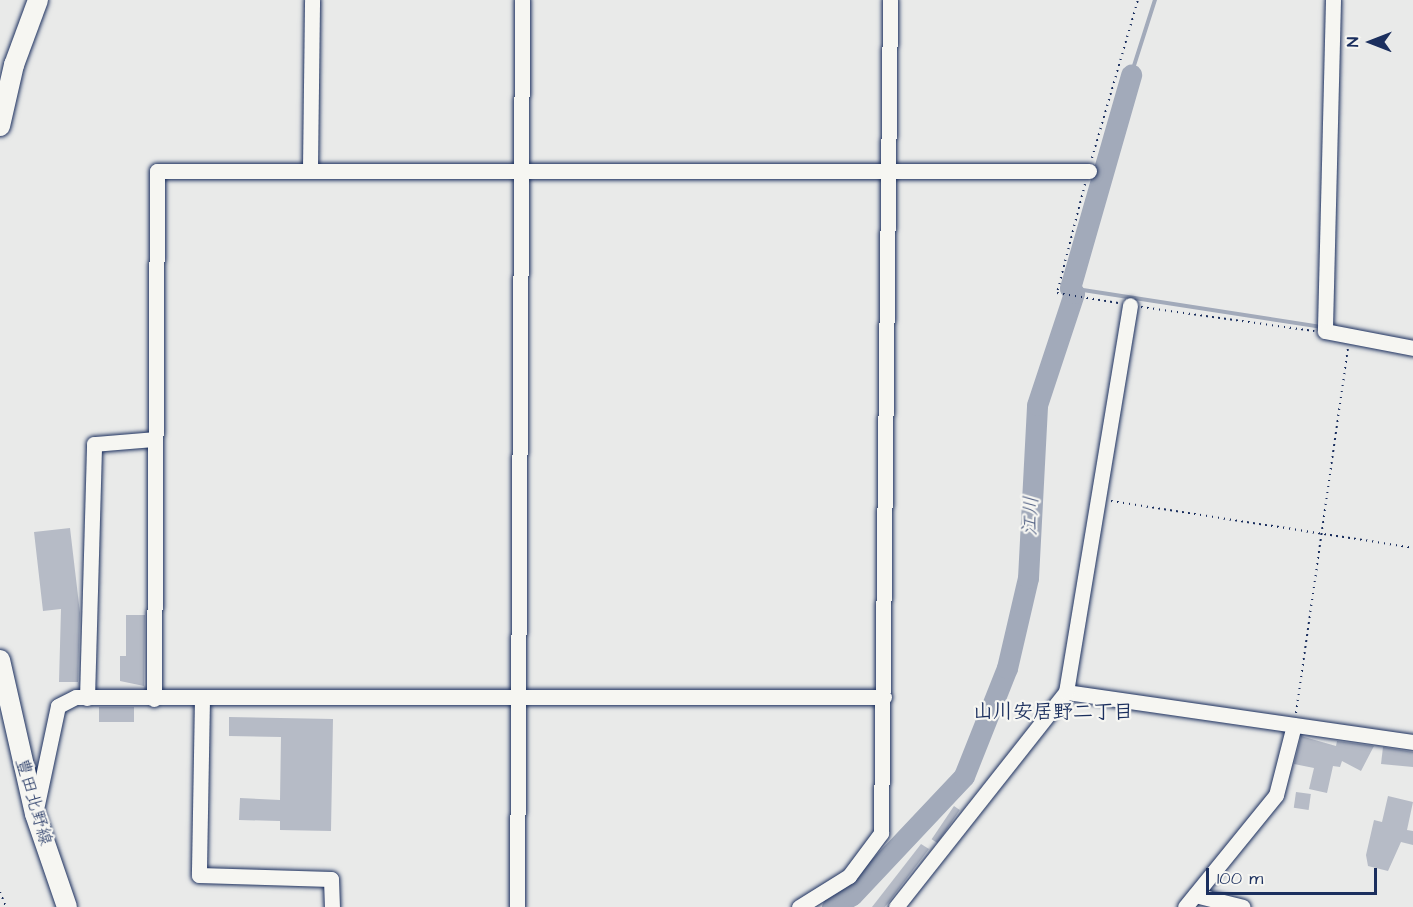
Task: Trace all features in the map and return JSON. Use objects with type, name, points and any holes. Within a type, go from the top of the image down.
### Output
[{"type":"main road","points":[[0,126],[14,65],[38,0]]},
{"type":"main road","name":"豊田北野線","points":[[0,660],[35,814],[67,907]]},
{"type":"street","points":[[310,168],[312,0]]},
{"type":"street","points":[[518,907],[522,0]]},
{"type":"street","points":[[799,907],[849,876],[881,833],[890,0]]},
{"type":"street","points":[[1334,0],[1325,331],[1413,348]]},
{"type":"street","points":[[154,699],[157,171],[310,168],[889,168],[1089,171]]},
{"type":"street","points":[[897,907],[1066,692],[1130,305]]},
{"type":"street","points":[[87,698],[94,444],[155,439]]},
{"type":"street","points":[[1066,692],[1413,742]]},
{"type":"street","points":[[35,814],[41,805],[58,706],[87,698],[518,695],[884,697]]},
{"type":"street","points":[[202,698],[199,875],[331,879],[332,907]]},
{"type":"street","points":[[1185,907],[1276,795],[1294,725]]},
{"type":"street","points":[[1195,895],[1243,907]]},
{"type":"path","points":[[1138,0],[1089,171],[1058,293],[1325,331]]},
{"type":"path","points":[[1294,725],[1349,336]]},
{"type":"path","points":[[1098,499],[1413,549]]},
{"type":"path","points":[[0,892],[6,907]]},
{"type":"building","points":[[70,528],[80,613],[78,682],[59,682],[61,609],[43,611],[34,532]]},
{"type":"building","points":[[126,615],[145,615],[144,686],[120,681],[120,656],[126,656]]},
{"type":"building","points":[[99,707],[134,707],[134,722],[99,722]]},
{"type":"building","points":[[229,717],[333,719],[331,831],[280,830],[280,821],[239,820],[240,798],[280,800],[281,737],[229,736]]},
{"type":"building","points":[[1301,736],[1336,746],[1337,741],[1374,746],[1361,771],[1342,761],[1340,767],[1333,766],[1327,793],[1309,789],[1314,768],[1294,764]]},
{"type":"building","points":[[1383,747],[1413,752],[1413,767],[1381,764]]},
{"type":"building","points":[[1296,792],[1311,794],[1309,810],[1294,808]]},
{"type":"building","points":[[1388,796],[1413,802],[1407,830],[1413,831],[1413,845],[1401,842],[1388,871],[1368,866],[1366,855],[1374,820],[1382,822]]},
{"type":"building","points":[[954,806],[960,810],[937,843],[932,839]]},
{"type":"building","points":[[921,844],[929,849],[885,907],[872,907]]},
{"type":"waterway","points":[[1131,75],[1155,0]]},
{"type":"waterway","name":"江川","points":[[832,907],[852,895],[964,776],[1007,668],[1028,578],[1037,405],[1074,293],[1070,288],[1131,75]]},
{"type":"waterway","points":[[1070,288],[1321,327]]},
{"type":"district","name":"山川安居野二丁目","points":[[1053,712]]}]
